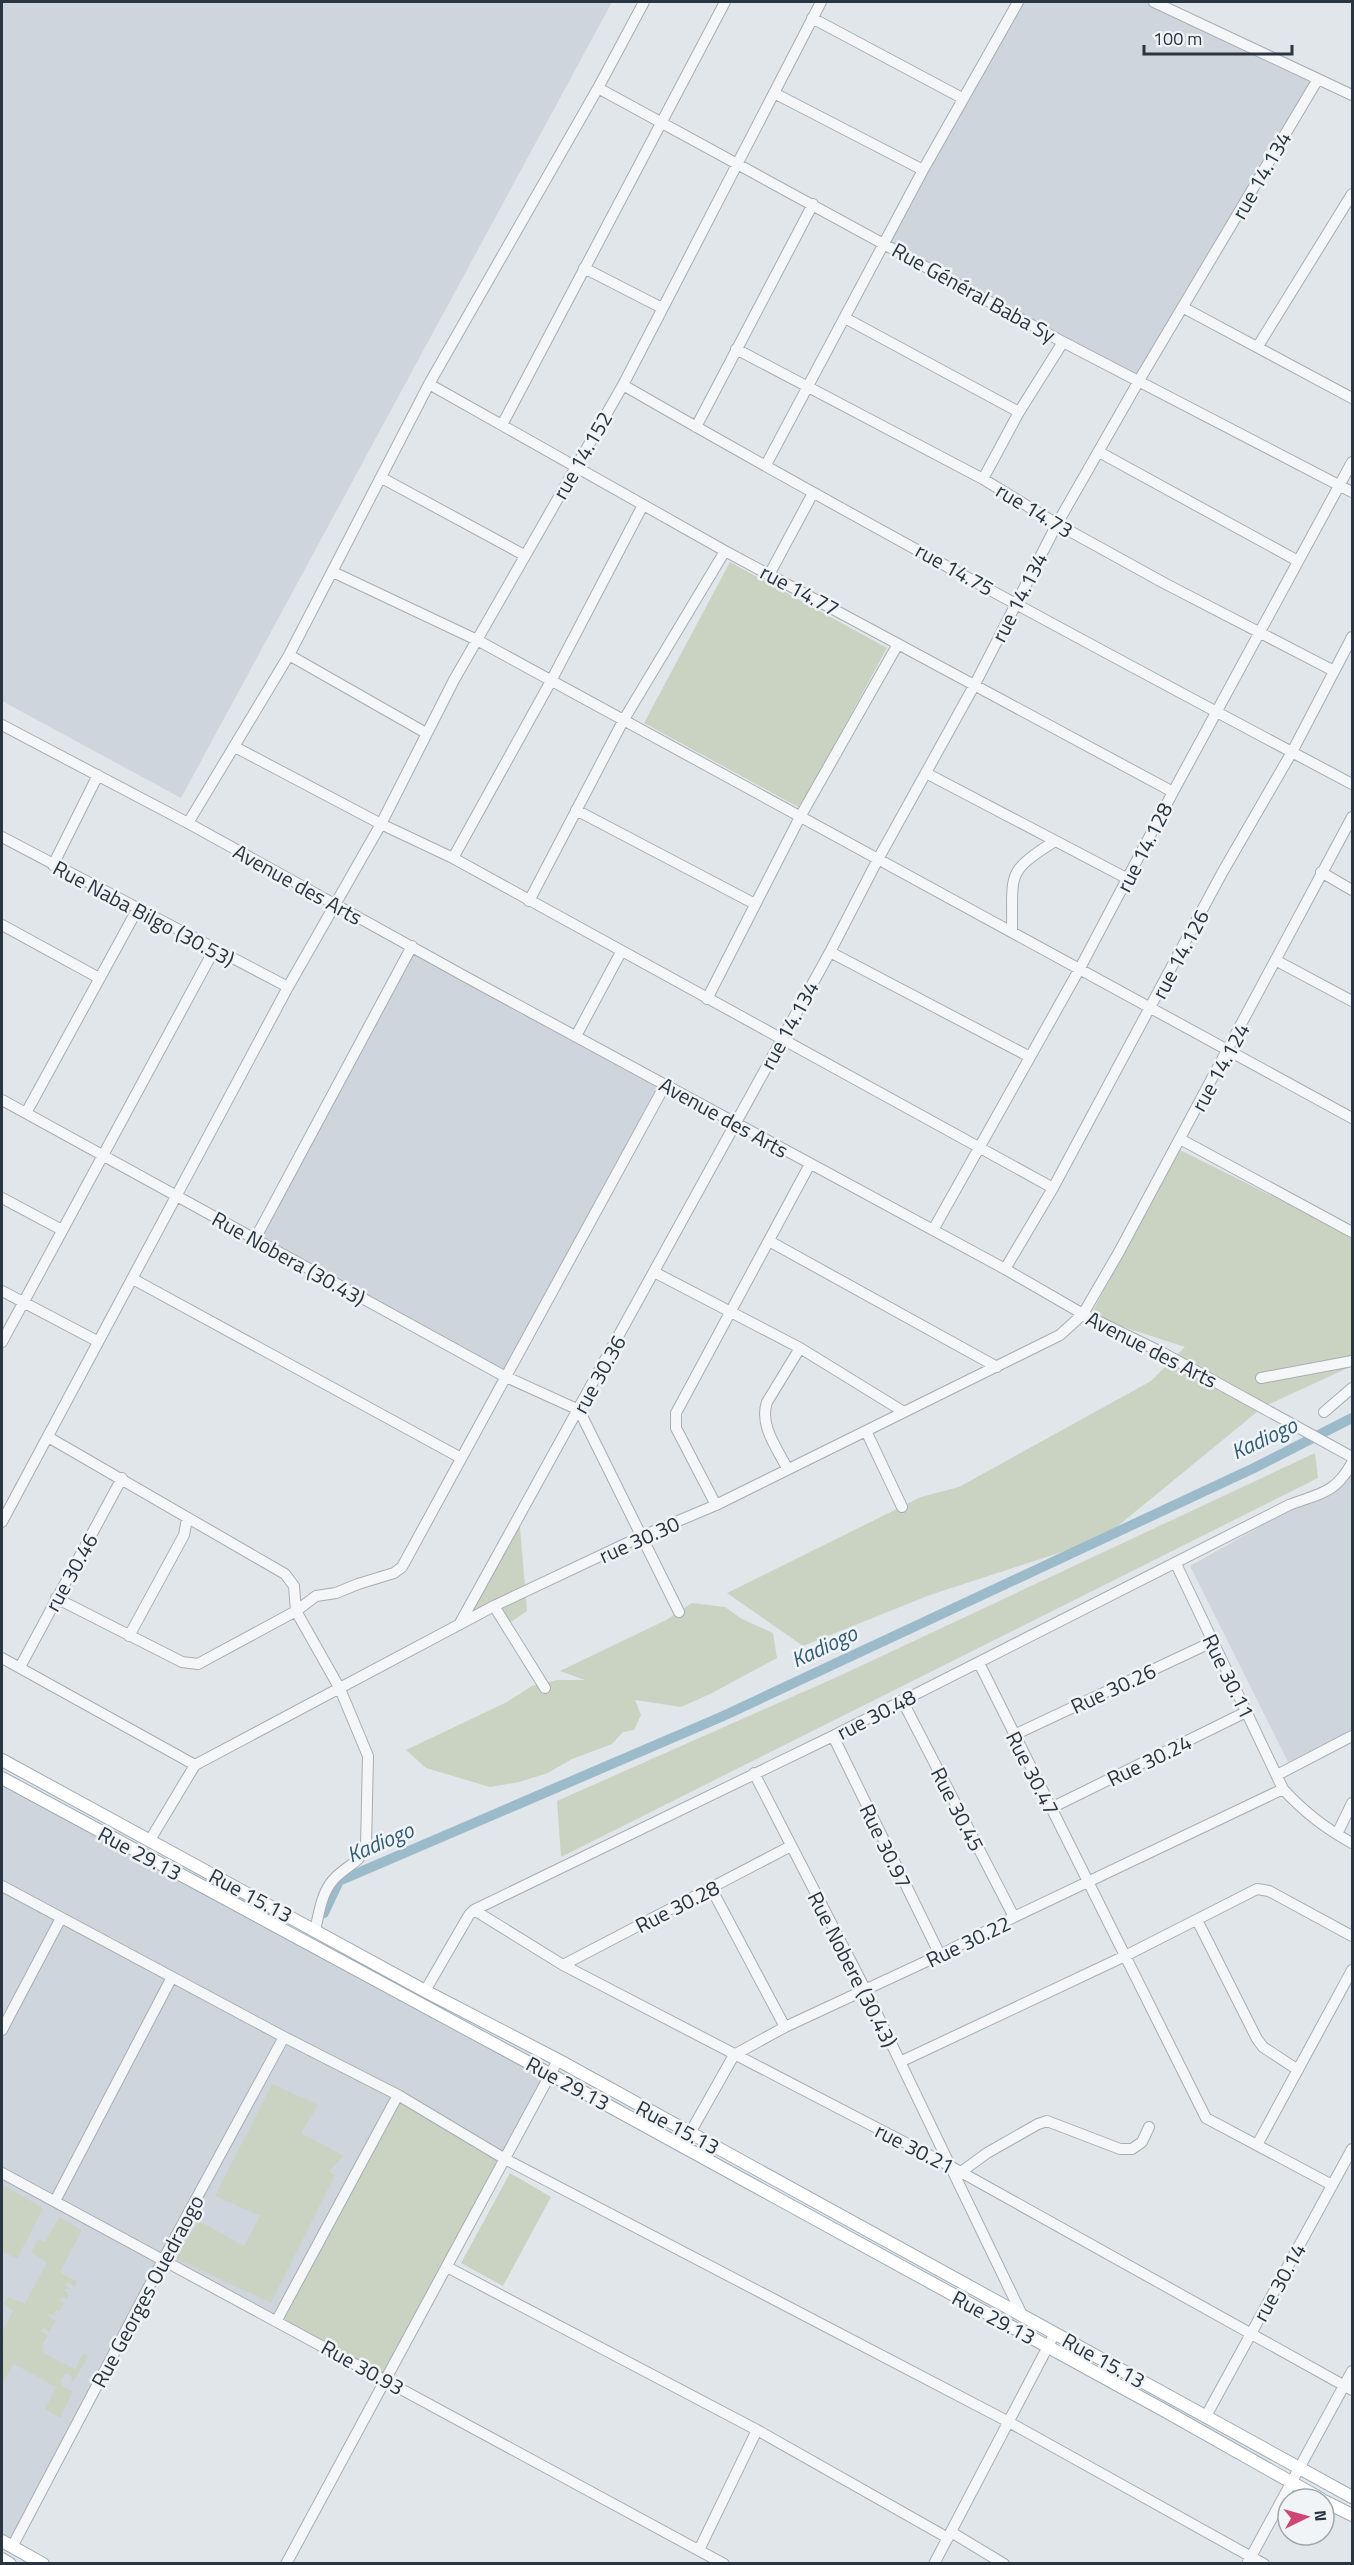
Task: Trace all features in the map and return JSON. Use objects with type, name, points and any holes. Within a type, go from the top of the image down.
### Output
[{"type":"main road","name":"Rue 15.13","points":[[2,1760],[425,1991],[558,2060],[1353,2497]]},
{"type":"main road","name":"Rue 29.13","points":[[2,1778],[1048,2346],[1298,2487]]},
{"type":"main road","name":"Rue 29.13","points":[[1336,2507],[1353,2515]]},
{"type":"main road","points":[[7,2544],[43,2564]]},
{"type":"main road","points":[[2,2559],[10,2564]]},
{"type":"street","points":[[188,823],[289,655],[429,384],[644,2]]},
{"type":"street","points":[[502,425],[725,2]]},
{"type":"street","name":"rue 14.152","points":[[2,1522],[288,987],[381,824],[426,733],[524,555],[623,385],[736,162],[821,2]]},
{"type":"street","points":[[766,465],[962,98],[1018,2]]},
{"type":"street","points":[[1154,2],[1353,94]]},
{"type":"street","points":[[812,18],[962,98]]},
{"type":"street","name":"rue 14.134","points":[[735,1122],[975,684],[1057,524],[1318,79]]},
{"type":"street","name":"Rue Général Baba Sy","points":[[598,87],[1063,342],[1353,492]]},
{"type":"street","points":[[774,93],[923,170]]},
{"type":"street","points":[[1258,346],[1353,194]]},
{"type":"street","points":[[696,427],[813,204]]},
{"type":"street","points":[[584,268],[662,308]]},
{"type":"street","points":[[1184,308],[1353,398]]},
{"type":"street","points":[[845,318],[1019,412]]},
{"type":"street","points":[[983,479],[1019,412],[1063,342]]},
{"type":"street","name":"rue 14.73","points":[[736,349],[983,479],[1057,524],[1259,634],[1334,672]]},
{"type":"street","name":"rue 14.77","points":[[429,384],[725,551],[1173,792]]},
{"type":"street","name":"rue 14.75","points":[[623,385],[813,493],[1217,713],[1353,784]]},
{"type":"street","points":[[1099,452],[1298,561]]},
{"type":"street","name":"rue 14.128","points":[[933,1230],[1080,968],[1353,462]]},
{"type":"street","points":[[382,478],[524,555]]},
{"type":"street","points":[[770,575],[813,493]]},
{"type":"street","points":[[453,858],[551,681],[643,505]]},
{"type":"street","points":[[529,901],[623,721],[725,551]]},
{"type":"street","points":[[333,572],[477,640],[878,861],[1012,931],[1353,1118]]},
{"type":"street","name":"rue 14.126","points":[[1005,1269],[1053,1188],[1222,873],[1292,752],[1353,637]]},
{"type":"street","points":[[707,999],[800,817],[898,644]]},
{"type":"street","points":[[289,655],[426,733]]},
{"type":"street","name":"Avenue des Arts","points":[[2,724],[188,823],[1005,1269],[1083,1314],[1163,1353],[1353,1457]]},
{"type":"street","points":[[235,747],[381,824],[453,858],[1053,1188]]},
{"type":"street","points":[[926,773],[1128,879]]},
{"type":"street","points":[[53,865],[98,775]]},
{"type":"street","points":[[576,810],[755,904]]},
{"type":"street","name":"rue 14.124","points":[[1083,1314],[1229,1051],[1353,817]]},
{"type":"street","name":"Rue Naba Bilgo (30.53)","points":[[2,837],[136,910],[288,987]]},
{"type":"street","points":[[1012,931],[1015,874],[1029,858],[1055,841]]},
{"type":"street","points":[[1322,872],[1353,890]]},
{"type":"street","points":[[27,1113],[136,910]]},
{"type":"street","points":[[2,925],[99,978]]},
{"type":"street","points":[[255,1239],[412,946]]},
{"type":"street","points":[[2,1342],[214,950]]},
{"type":"street","points":[[576,1036],[621,952]]},
{"type":"street","points":[[830,952],[1030,1057]]},
{"type":"street","points":[[1277,961],[1353,1000]]},
{"type":"street","points":[[56,1598],[182,1662],[198,1664],[296,1611],[316,1596],[336,1593],[394,1574],[402,1567],[504,1376],[665,1085]]},
{"type":"street","name":"Rue Nobera (30.43)","points":[[2,1100],[504,1376],[579,1410]]},
{"type":"street","name":"rue 30.36","points":[[459,1625],[735,1122]]},
{"type":"street","points":[[1180,1139],[1353,1232]]},
{"type":"street","points":[[716,1504],[676,1428],[675,1413],[810,1164]]},
{"type":"street","points":[[2,1198],[62,1230]]},
{"type":"street","points":[[769,1241],[997,1367]]},
{"type":"street","points":[[654,1272],[800,1348],[904,1412]]},
{"type":"street","points":[[133,1279],[461,1458]]},
{"type":"street","points":[[2,1292],[97,1341]]},
{"type":"street","name":"rue 30.30","points":[[195,1765],[494,1606],[716,1504],[997,1367],[1060,1335],[1083,1314]]},
{"type":"street","points":[[787,1468],[764,1421],[764,1411],[767,1402],[800,1348]]},
{"type":"street","points":[[1261,1378],[1353,1361]]},
{"type":"street","points":[[1324,1412],[1353,1388]]},
{"type":"street","points":[[579,1410],[679,1612]]},
{"type":"street","points":[[866,1431],[902,1507]]},
{"type":"street","points":[[48,1437],[182,1512],[188,1519],[285,1574],[294,1586],[296,1611],[340,1689],[368,1756],[364,1854],[330,1884],[322,1901],[315,1930]]},
{"type":"street","name":"rue 30.48","points":[[474,1910],[833,1736],[1289,1505],[1331,1489],[1339,1484],[1353,1463]]},
{"type":"street","name":"rue 30.46","points":[[20,1667],[122,1478]]},
{"type":"street","points":[[129,1636],[184,1535],[188,1519]]},
{"type":"street","name":"Rue 30.11","points":[[1176,1564],[1283,1789]]},
{"type":"street","points":[[494,1606],[545,1688]]},
{"type":"street","name":"Rue 30.26","points":[[1014,1735],[1212,1642]]},
{"type":"street","points":[[2,1658],[195,1765],[150,1840]]},
{"type":"street","name":"Rue 30.47","points":[[979,1663],[1206,2118],[1332,2185]]},
{"type":"street","name":"Rue 30.45","points":[[902,1700],[1014,1917]]},
{"type":"street","name":"Rue 30.24","points":[[1051,1808],[1246,1712]]},
{"type":"street","name":"Rue 30.97","points":[[833,1736],[940,1956]]},
{"type":"street","points":[[1277,1775],[1353,1736]]},
{"type":"street","name":"Rue Nobere (30.43)","points":[[754,1773],[865,1989],[1023,2317]]},
{"type":"street","points":[[1283,1789],[1294,1802],[1353,1843]]},
{"type":"street","name":"Rue 30.22","points":[[734,2055],[785,2027],[940,1956],[1014,1917],[1283,1789]]},
{"type":"street","points":[[1337,1834],[1353,1803]]},
{"type":"street","name":"Rue 30.28","points":[[563,1965],[791,1846]]},
{"type":"street","points":[[2,1886],[284,2037],[398,2095],[504,2159],[1007,2421],[1249,2560],[1264,2564]]},
{"type":"street","points":[[711,1888],[785,2027]]},
{"type":"street","points":[[900,2061],[1125,1956],[1261,1889],[1269,1891],[1353,1936]]},
{"type":"street","points":[[425,1991],[474,1910]]},
{"type":"street","name":"rue 30.21","points":[[474,1910],[563,1965],[950,2166],[1348,2388]]},
{"type":"street","points":[[2,2030],[61,1918]]},
{"type":"street","points":[[1197,1920],[1257,2039],[1263,2047],[1298,2070]]},
{"type":"street","points":[[1257,2145],[1353,1970]]},
{"type":"street","points":[[55,2201],[172,1977]]},
{"type":"street","name":"Rue Georges Ouedraogo","points":[[7,2544],[284,2037]]},
{"type":"street","points":[[690,2133],[734,2055]]},
{"type":"street","points":[[286,2564],[558,2060]]},
{"type":"street","points":[[277,2320],[398,2095]]},
{"type":"street","points":[[961,2172],[1038,2124],[1047,2121],[1120,2149],[1132,2149],[1142,2142],[1149,2127]]},
{"type":"street","name":"rue 30.14","points":[[1206,2416],[1353,2149]]},
{"type":"street","name":"Rue 30.93","points":[[2,2173],[724,2564]]},
{"type":"street","points":[[447,2267],[757,2430],[1004,2564]]},
{"type":"street","points":[[934,2564],[1055,2333]]},
{"type":"street","points":[[1249,2560],[1290,2483],[1348,2388],[1353,2371]]},
{"type":"street","points":[[699,2550],[757,2430]]},
{"type":"shaded area","points":[[2,2],[612,2],[181,798],[2,701]]},
{"type":"shaded area","points":[[1019,2],[1150,2],[1316,79],[1139,379],[885,241]]},
{"type":"shaded area","points":[[411,946],[669,1088],[505,1373],[258,1238]]},
{"type":"shaded area","points":[[1352,1475],[1352,1732],[1288,1762],[1190,1566]]},
{"type":"shaded area","points":[[2,1776],[549,2074],[383,2378],[163,2260],[12,2547],[2,2541]]},
{"type":"green space","points":[[730,562],[887,648],[800,808],[644,723]]},
{"type":"green space","points":[[1180,1150],[1352,1236],[1352,1366],[1263,1407],[1102,1539],[930,1595],[803,1646],[727,1593],[921,1497],[959,1487],[1151,1381],[1185,1347],[1090,1316]]},
{"type":"green space","points":[[1315,1453],[1318,1478],[561,1857],[557,1801],[837,1677]]},
{"type":"green space","points":[[520,1527],[527,1611],[508,1624],[496,1600],[468,1614],[514,1529]]},
{"type":"green space","points":[[692,1603],[725,1607],[742,1619],[773,1633],[777,1658],[681,1707],[635,1700],[641,1715],[634,1730],[623,1732],[612,1744],[572,1759],[548,1773],[519,1782],[490,1787],[426,1768],[406,1750],[507,1702],[532,1686],[557,1680],[585,1680],[560,1671],[666,1620]]},
{"type":"green space","points":[[272,2084],[318,2105],[301,2133],[344,2156],[329,2171],[335,2175],[271,2303],[175,2258],[199,2221],[244,2246],[260,2216],[215,2196]]},
{"type":"green space","points":[[397,2096],[500,2160],[383,2378],[279,2317]]},
{"type":"green space","points":[[510,2173],[551,2197],[503,2286],[461,2263]]},
{"type":"green space","points":[[2,2184],[43,2208],[17,2259],[2,2251]]},
{"type":"green space","points":[[59,2217],[82,2230],[60,2272],[77,2282],[75,2286],[66,2283],[66,2286],[71,2289],[63,2289],[68,2294],[68,2299],[62,2297],[59,2300],[64,2304],[60,2312],[56,2310],[54,2314],[58,2316],[49,2314],[48,2316],[56,2321],[49,2332],[43,2328],[41,2331],[48,2336],[42,2345],[43,2353],[75,2369],[83,2353],[88,2356],[71,2383],[72,2377],[66,2373],[60,2380],[63,2387],[73,2391],[60,2418],[45,2409],[56,2387],[14,2364],[2,2384],[4,2348],[2,2332],[13,2311],[4,2304],[8,2297],[25,2304],[47,2262],[31,2253],[38,2239],[45,2242]]},
{"type":"waterway","name":"Kadiogo","points":[[324,1913],[339,1881],[721,1717],[1254,1468],[1352,1418]]}]
